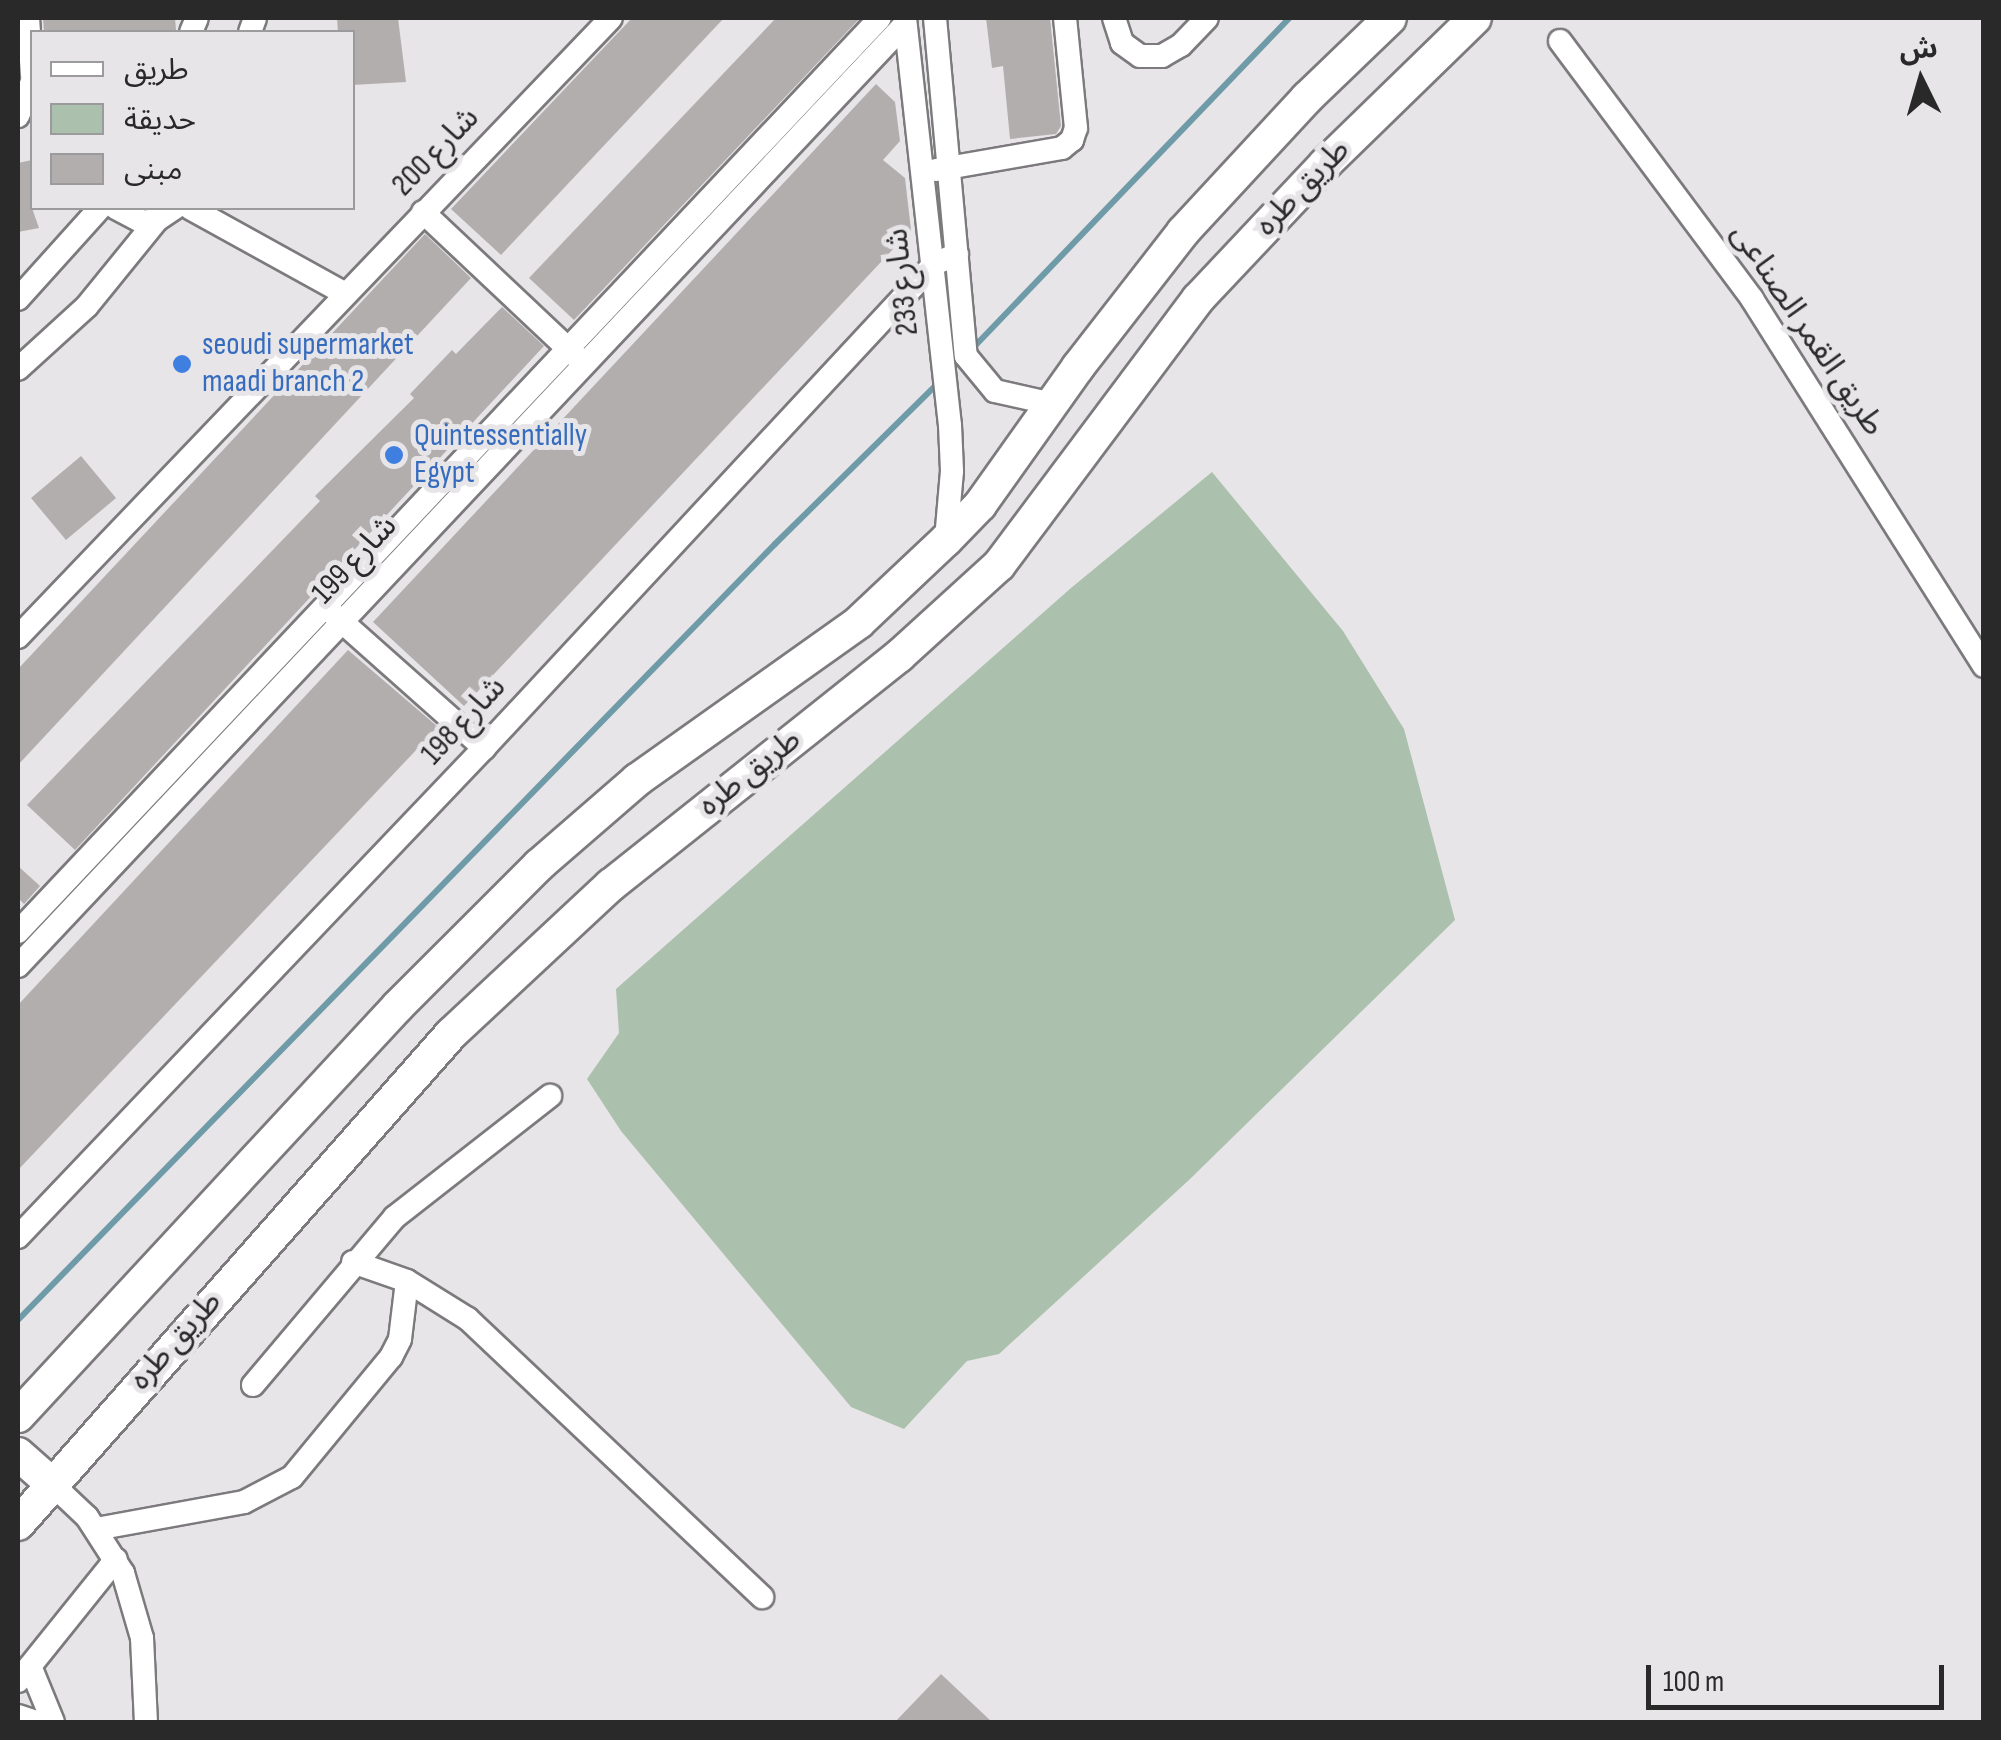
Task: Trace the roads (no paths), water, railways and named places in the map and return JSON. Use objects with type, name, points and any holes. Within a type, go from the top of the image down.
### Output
[{"type":"main road","name":"طريق طره","points":[[18,1416],[386,1018],[527,876],[638,780],[859,622],[980,506],[1183,232],[1390,18]]},
{"type":"main road","name":"طريق طره","points":[[18,1524],[464,1021],[611,885],[899,656],[999,565],[1198,299],[1325,164],[1475,18]]},
{"type":"main road","points":[[18,1454],[52,1484]]},
{"type":"street","points":[[28,18],[30,48]]},
{"type":"street","name":"شارع 200","points":[[18,637],[611,18]]},
{"type":"street","name":"شارع 199","points":[[18,966],[333,614],[576,355],[880,18]]},
{"type":"street","name":"شارع 233","points":[[934,18],[951,167],[962,341],[973,370],[995,392],[1052,404]]},
{"type":"street","points":[[923,172],[1062,148],[1072,140],[1076,128],[1065,18]]},
{"type":"street","points":[[1114,18],[1122,43],[1140,56],[1162,56],[1181,45],[1208,18]]},
{"type":"street","name":"شارع 199","points":[[576,355],[905,21]]},
{"type":"street","name":"شارع 233","points":[[905,21],[952,448],[946,540]]},
{"type":"street","name":"طريق القمر الصناعى","points":[[1560,41],[1752,299],[1984,666]]},
{"type":"street","points":[[18,118],[30,84]]},
{"type":"street","points":[[18,299],[98,210]]},
{"type":"street","points":[[118,210],[128,218],[166,214]]},
{"type":"street","points":[[194,210],[344,293]]},
{"type":"street","points":[[423,212],[576,355]]},
{"type":"street","points":[[18,369],[87,306],[166,214]]},
{"type":"street","name":"شارع 198","points":[[18,1237],[484,748],[934,264],[958,254]]},
{"type":"street","points":[[333,614],[484,748]]},
{"type":"street","name":"شارع 199","points":[[18,932],[333,614]]},
{"type":"street","points":[[253,1385],[354,1262],[418,1196],[550,1096]]},
{"type":"street","points":[[354,1262],[407,1281],[468,1319],[762,1596]]},
{"type":"street","points":[[96,1529],[244,1502],[292,1477],[391,1357],[400,1339],[407,1281]]},
{"type":"street","points":[[52,1484],[96,1529],[116,1558],[135,1604],[142,1638],[146,1722]]},
{"type":"street","points":[[53,1722],[24,1673],[116,1558]]},
{"type":"street","points":[[18,1716],[36,1722]]},
{"type":"waterway","points":[[972,349],[1289,18]]},
{"type":"waterway","points":[[18,1320],[775,544],[938,383]]},
{"type":"place","name":"seoudi supermarket maadi branch 2","points":[[182,364]]},
{"type":"place","name":"Quintessentially Egypt","points":[[394,455]]}]
